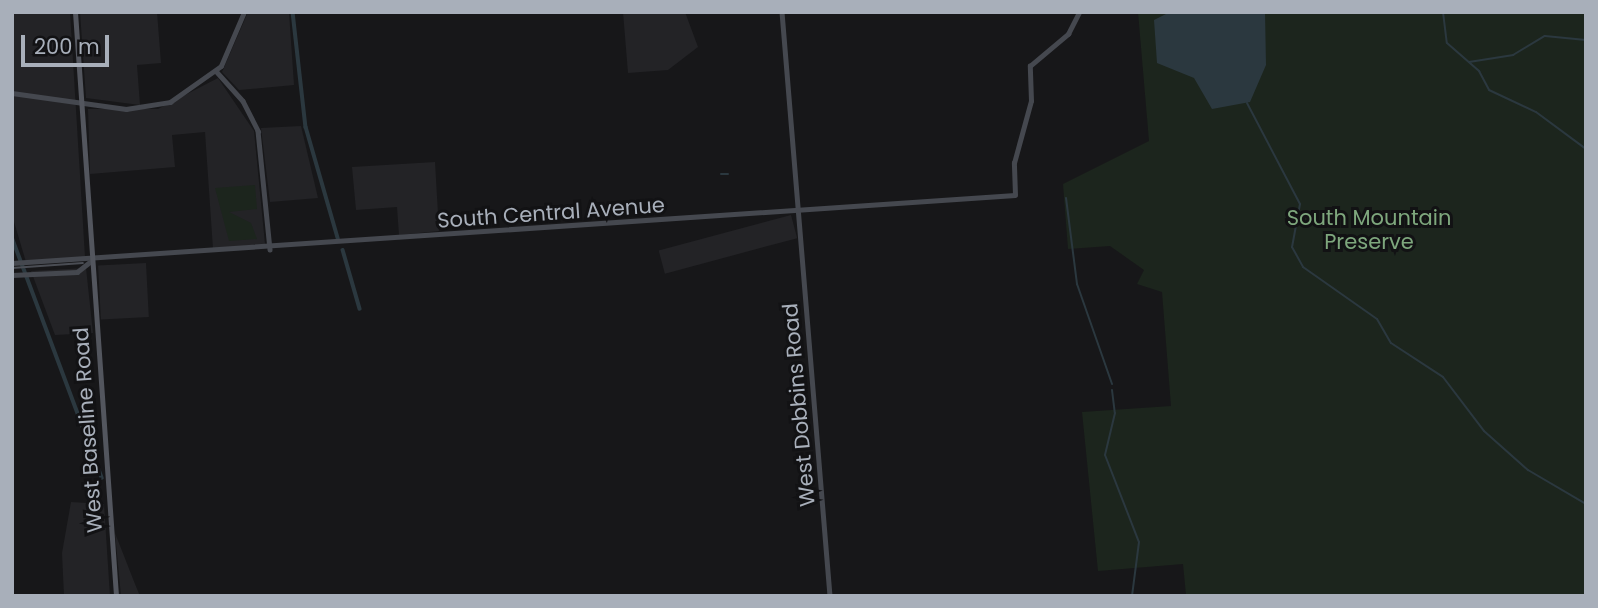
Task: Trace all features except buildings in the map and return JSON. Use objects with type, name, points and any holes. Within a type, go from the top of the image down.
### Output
[{"type":"main road","name":"West Baseline Road","points":[[75,12],[116,596]]},
{"type":"main road","points":[[12,93],[81,102],[154,106],[187,94],[216,71],[235,44],[244,12]]},
{"type":"main road","name":"West Dobbins Road","points":[[782,12],[830,596]]},
{"type":"main road","name":"South Central Avenue","points":[[15,263],[91,262],[1015,195],[1014,163],[1031,102],[1030,66],[1068,34],[1079,12]]},
{"type":"main road","points":[[216,71],[241,97],[258,131],[270,249]]},
{"type":"main road","name":"South Central Avenue","points":[[12,275],[77,272],[91,262]]},
{"type":"shaded area","points":[[12,12],[70,12],[85,257],[26,262],[12,215]]},
{"type":"shaded area","points":[[80,12],[157,12],[161,63],[137,65],[140,105],[86,98]]},
{"type":"shaded area","points":[[248,12],[289,12],[294,85],[239,90],[222,72]]},
{"type":"shaded area","points":[[623,12],[685,12],[698,47],[668,70],[628,73]]},
{"type":"shaded area","points":[[1170,12],[1265,12],[1266,65],[1250,102],[1212,109],[1194,78],[1157,63],[1154,20]]},
{"type":"shaded area","points":[[218,78],[254,131],[265,244],[213,249],[205,132],[172,135],[175,167],[90,174],[88,109],[158,109]]},
{"type":"shaded area","points":[[301,126],[318,198],[270,202],[261,128]]},
{"type":"shaded area","points":[[435,162],[439,231],[399,235],[397,207],[356,210],[352,167]]},
{"type":"shaded area","points":[[791,215],[797,238],[665,274],[659,250]]},
{"type":"shaded area","points":[[146,263],[149,317],[101,319],[98,266]]},
{"type":"shaded area","points":[[86,268],[93,333],[55,335],[31,271]]},
{"type":"shaded area","points":[[71,502],[104,504],[110,596],[64,596],[62,553]]},
{"type":"shaded area","points":[[115,533],[135,584],[140,596],[121,596]]},
{"type":"green space","name":"South Mountain Preserve","points":[[1138,12],[1586,12],[1586,596],[1193,596],[1186,595],[1183,564],[1098,571],[1082,412],[1171,406],[1162,292],[1137,284],[1144,270],[1110,246],[1068,249],[1063,184],[1149,141]]},
{"type":"green space","points":[[255,185],[257,209],[229,212],[251,223],[257,239],[229,241],[215,188]]},
{"type":"waterway","points":[[293,12],[306,127],[338,238]]},
{"type":"waterway","points":[[1443,12],[1447,43],[1479,71],[1489,90],[1536,112],[1586,149]]},
{"type":"waterway","points":[[1469,62],[1513,55],[1545,36],[1586,40]]},
{"type":"waterway","points":[[1247,103],[1300,204],[1292,247],[1303,267],[1377,319],[1391,343],[1443,377],[1484,431],[1528,470],[1586,504]]},
{"type":"waterway","points":[[721,174],[728,174]]},
{"type":"waterway","points":[[1066,198],[1077,284],[1112,384]]},
{"type":"waterway","points":[[12,237],[102,478]]},
{"type":"waterway","points":[[343,250],[360,309]]},
{"type":"waterway","points":[[1112,390],[1115,413],[1105,455],[1139,542],[1132,596]]},
{"type":"tram line","points":[[12,268],[83,263]]}]
